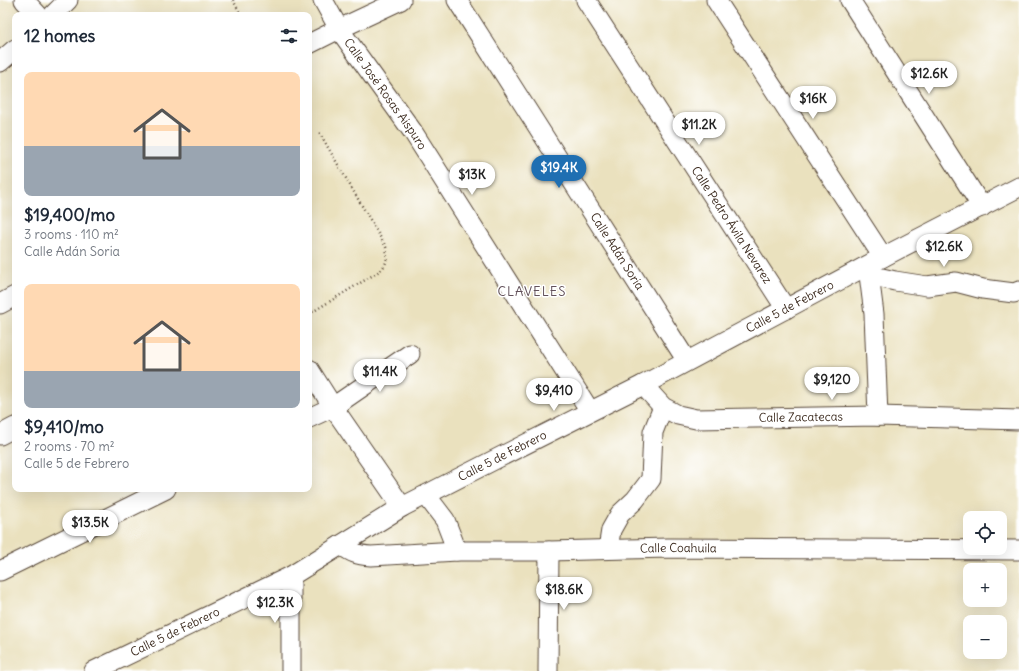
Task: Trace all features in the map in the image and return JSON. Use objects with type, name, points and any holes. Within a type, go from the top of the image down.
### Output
[{"type":"street","points":[[24,0],[35,12]]},
{"type":"street","points":[[56,12],[68,0]]},
{"type":"street","name":"Calle José Rosas Aispuro","points":[[323,0],[339,29],[413,132],[590,411]]},
{"type":"street","points":[[312,42],[401,0]]},
{"type":"street","name":"Calle Adán Soria","points":[[457,0],[687,361]]},
{"type":"street","name":"Calle Pedro Ávila Nevarez","points":[[586,0],[786,309]]},
{"type":"street","points":[[716,0],[883,257]]},
{"type":"street","points":[[850,0],[982,207]]},
{"type":"street","points":[[0,62],[12,52]]},
{"type":"street","name":"Calle 5 de Febrero","points":[[105,669],[291,576],[402,507],[643,385],[786,309],[866,272],[883,257],[1019,187]]},
{"type":"street","points":[[878,416],[874,314],[866,272],[895,281],[927,286],[956,282],[998,291],[1014,293],[1019,291]]},
{"type":"street","points":[[0,304],[12,298]]},
{"type":"street","points":[[312,416],[333,406],[410,354]]},
{"type":"street","points":[[312,373],[402,507]]},
{"type":"street","name":"Calle Zacatecas","points":[[643,385],[663,407],[678,415],[696,419],[878,416],[1019,420]]},
{"type":"street","points":[[608,549],[611,530],[620,514],[635,500],[652,479],[653,432],[663,407]]},
{"type":"street","points":[[0,435],[12,429]]},
{"type":"street","points":[[0,571],[160,492]]},
{"type":"street","points":[[426,495],[445,520],[457,551]]},
{"type":"street","name":"Calle Coahuila","points":[[341,545],[351,552],[371,556],[457,551],[549,551],[668,548],[1019,550]]},
{"type":"street","points":[[548,671],[549,551]]},
{"type":"street","points":[[291,576],[291,671]]},
{"type":"path","points":[[233,0],[239,12]]},
{"type":"path","points":[[312,312],[383,269],[388,258],[386,247],[319,132]]},
{"type":"district","name":"CLAVELES","points":[[532,291]]}]
